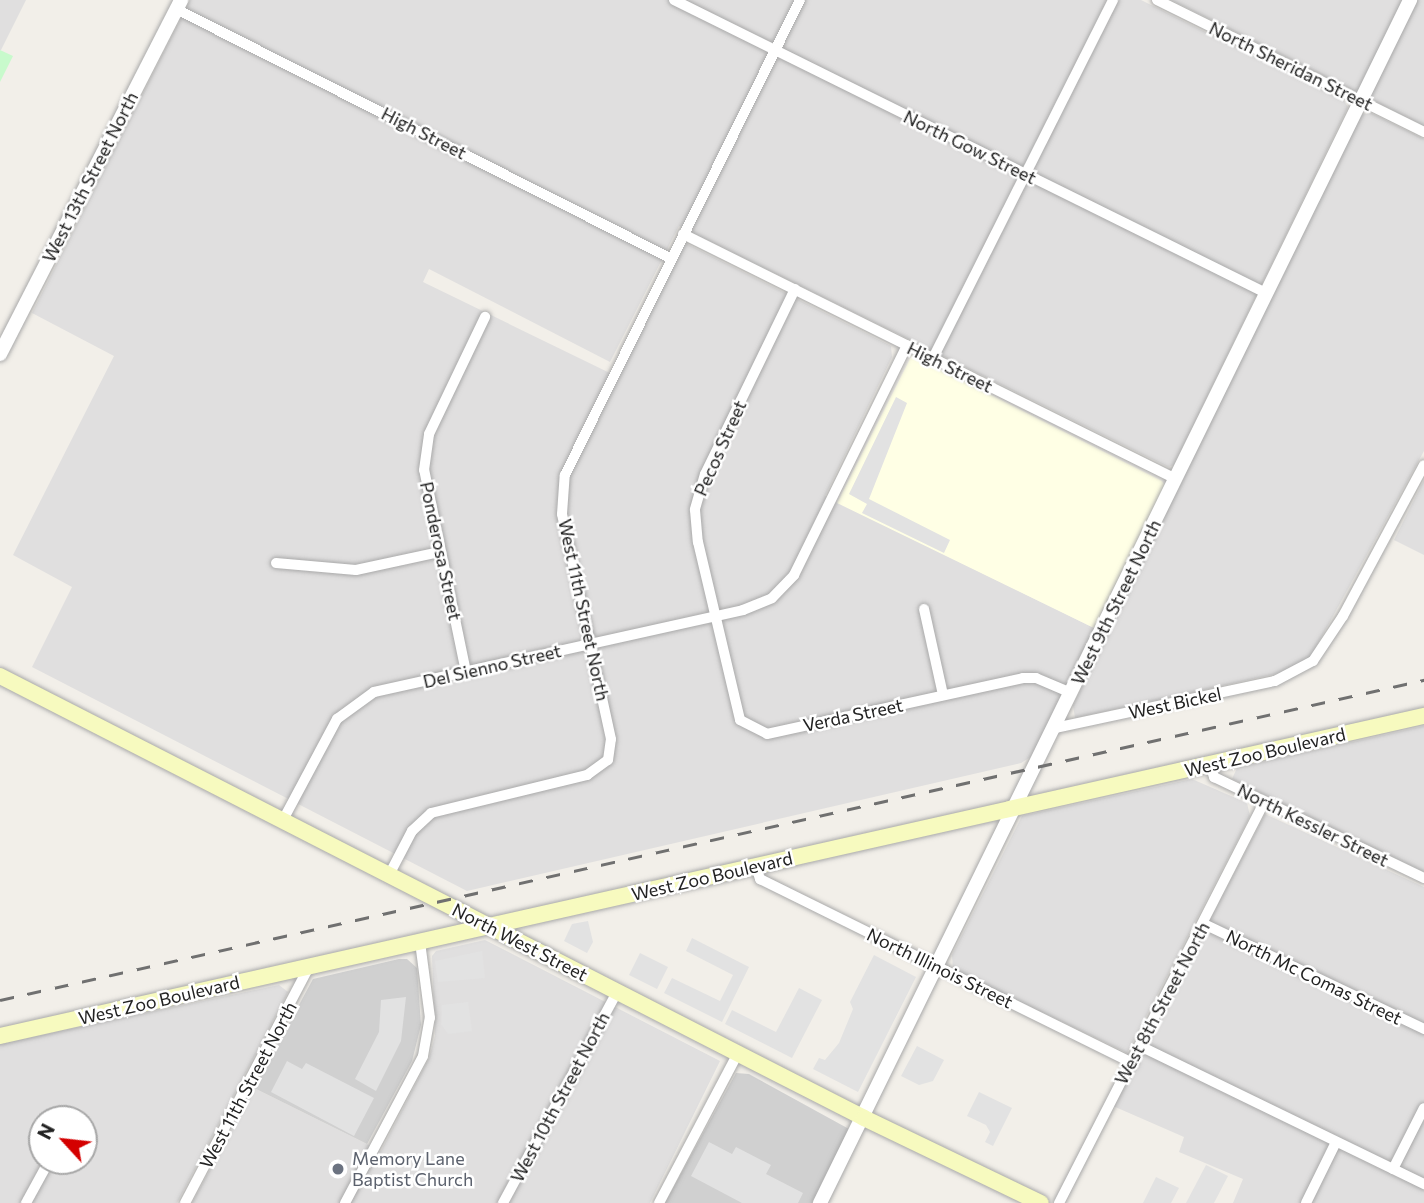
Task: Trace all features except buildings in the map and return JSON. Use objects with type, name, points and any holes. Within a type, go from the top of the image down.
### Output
[{"type":"main road","name":"North West Street","points":[[0,676],[864,1118],[1041,1203]]},
{"type":"main road","name":"West Zoo Boulevard","points":[[0,1036],[1210,764],[1423,721]]},
{"type":"street","name":"North Gow Street","points":[[674,0],[1266,293]]},
{"type":"street","name":"West 11th Street North","points":[[389,875],[412,831],[431,813],[586,775],[605,763],[611,738],[562,514],[565,475],[670,258],[800,0]]},
{"type":"street","points":[[933,358],[1113,0]]},
{"type":"street","name":"North Sheridan Street","points":[[1157,0],[1424,132]]},
{"type":"street","name":"West 9th Street North","points":[[820,1203],[938,969],[1410,0]]},
{"type":"street","name":"High Street","points":[[179,5],[670,258]]},
{"type":"street","name":"West 13th Street North","points":[[0,354],[179,5]]},
{"type":"street","name":"High Street","points":[[683,234],[1176,479]]},
{"type":"street","name":"Pecos Street","points":[[715,616],[695,524],[697,494],[794,289]]},
{"type":"street","name":"Ponderosa Street","points":[[466,672],[426,489],[429,435],[485,317]]},
{"type":"street","name":"Del Sienno Street","points":[[283,820],[321,744],[346,709],[374,692],[715,616],[772,598],[794,575],[907,345]]},
{"type":"street","name":"West Bickel","points":[[1055,728],[1294,674],[1327,643],[1423,471]]},
{"type":"street","points":[[276,563],[356,570],[440,552]]},
{"type":"street","points":[[924,609],[943,695]]},
{"type":"street","name":"Verda Street","points":[[715,616],[735,710],[756,732],[767,734],[1023,678],[1036,678],[1072,693]]},
{"type":"street","name":"North Kessler Street","points":[[1210,764],[1214,777],[1424,878]]},
{"type":"street","name":"West 8th Street North","points":[[1059,1203],[1142,1047],[1264,802]]},
{"type":"street","name":"North Illinois Street","points":[[756,866],[760,879],[1133,1063]]},
{"type":"street","name":"North Mc Comas Street","points":[[1204,923],[1424,1030]]},
{"type":"street","points":[[345,1203],[422,1056],[430,1018],[421,942]]},
{"type":"street","name":"West 11th Street North","points":[[185,1203],[309,967]]},
{"type":"street","name":"West 10th Street North","points":[[503,1203],[617,992]]},
{"type":"street","points":[[1142,1047],[1424,1184]]},
{"type":"street","points":[[659,1203],[738,1054]]},
{"type":"street","points":[[1393,1169],[1424,1108]]},
{"type":"street","points":[[1306,1203],[1336,1142]]},
{"type":"street","points":[[26,1203],[41,1175]]},
{"type":"shaded area","points":[[0,0],[26,0],[1,50],[0,50]]},
{"type":"shaded area","points":[[190,0],[1141,0],[1344,101],[1348,107],[1174,465],[1168,467],[679,226],[610,362],[429,269],[423,282],[616,376],[682,246],[687,244],[891,346],[892,357],[825,496],[1094,628],[1032,756],[1021,763],[467,891],[32,667],[72,587],[13,555],[114,356],[32,313]]},
{"type":"shaded area","points":[[1171,0],[1424,0],[1424,126],[1242,35]]},
{"type":"shaded area","points":[[1371,113],[1424,139],[1424,451],[1311,656],[1285,672],[1075,718],[1073,705],[1359,115]]},
{"type":"shaded area","points":[[912,355],[1162,481],[1166,487],[1094,628],[837,503]]},
{"type":"shaded area","points":[[896,397],[907,403],[869,499],[950,540],[944,553],[862,513],[867,504],[849,494]]},
{"type":"shaded area","points":[[1424,480],[1424,555],[1394,540]]},
{"type":"shaded area","points":[[1424,726],[1424,872],[1232,779],[1237,768]]},
{"type":"shaded area","points":[[1192,779],[1247,803],[1250,816],[1127,1053],[953,969],[952,955],[1022,816]]},
{"type":"shaded area","points":[[1265,814],[1424,887],[1424,1203],[1233,1203],[1243,1179],[1179,1152],[1184,1137],[1113,1106]]},
{"type":"shaded area","points":[[588,921],[593,942],[587,953],[564,941],[572,924]]},
{"type":"shaded area","points":[[692,938],[749,967],[722,1022],[664,993],[672,978],[720,1001],[733,975],[686,951]]},
{"type":"shaded area","points":[[485,940],[720,1061],[650,1203],[192,1203],[254,1088],[381,1151],[429,1058],[435,1036],[432,956],[436,951]]},
{"type":"shaded area","points":[[482,951],[485,978],[438,982],[435,961]]},
{"type":"shaded area","points":[[640,953],[668,967],[657,989],[629,975]]},
{"type":"shaded area","points":[[874,955],[916,977],[858,1092],[813,1069],[819,1058],[825,1060],[839,1043],[853,1009],[850,1002]]},
{"type":"shaded area","points":[[407,959],[417,968],[421,1025],[412,1061],[367,1144],[254,1088],[313,979]]},
{"type":"shaded area","points":[[279,985],[288,992],[177,1203],[0,1203],[0,1044]]},
{"type":"shaded area","points":[[799,988],[822,1000],[792,1058],[725,1024],[732,1010],[776,1032]]},
{"type":"shaded area","points":[[406,997],[401,1041],[376,1091],[355,1079],[379,1032],[381,1000]]},
{"type":"shaded area","points":[[468,1002],[472,1031],[448,1034],[441,1024],[442,1005]]},
{"type":"shaded area","points":[[917,1046],[944,1060],[933,1081],[919,1085],[901,1076]]},
{"type":"shaded area","points":[[287,1061],[302,1069],[306,1063],[374,1098],[354,1136],[271,1092]]},
{"type":"shaded area","points":[[736,1073],[749,1074],[849,1129],[812,1203],[665,1203]]},
{"type":"shaded area","points":[[979,1092],[1012,1108],[993,1146],[985,1142],[990,1132],[986,1125],[967,1116]]},
{"type":"shaded area","points":[[709,1142],[732,1154],[736,1147],[771,1165],[766,1174],[803,1193],[798,1203],[742,1203],[691,1176]]},
{"type":"shaded area","points":[[1206,1165],[1228,1176],[1214,1203],[1186,1203]]},
{"type":"shaded area","points":[[1156,1177],[1179,1188],[1171,1203],[1143,1203]]},
{"type":"green space","points":[[0,50],[13,56],[0,82]]},
{"type":"railway","points":[[0,1000],[1424,680]]},
{"type":"place","name":"Memory Lane Baptist Church","points":[[338,1169]]}]
